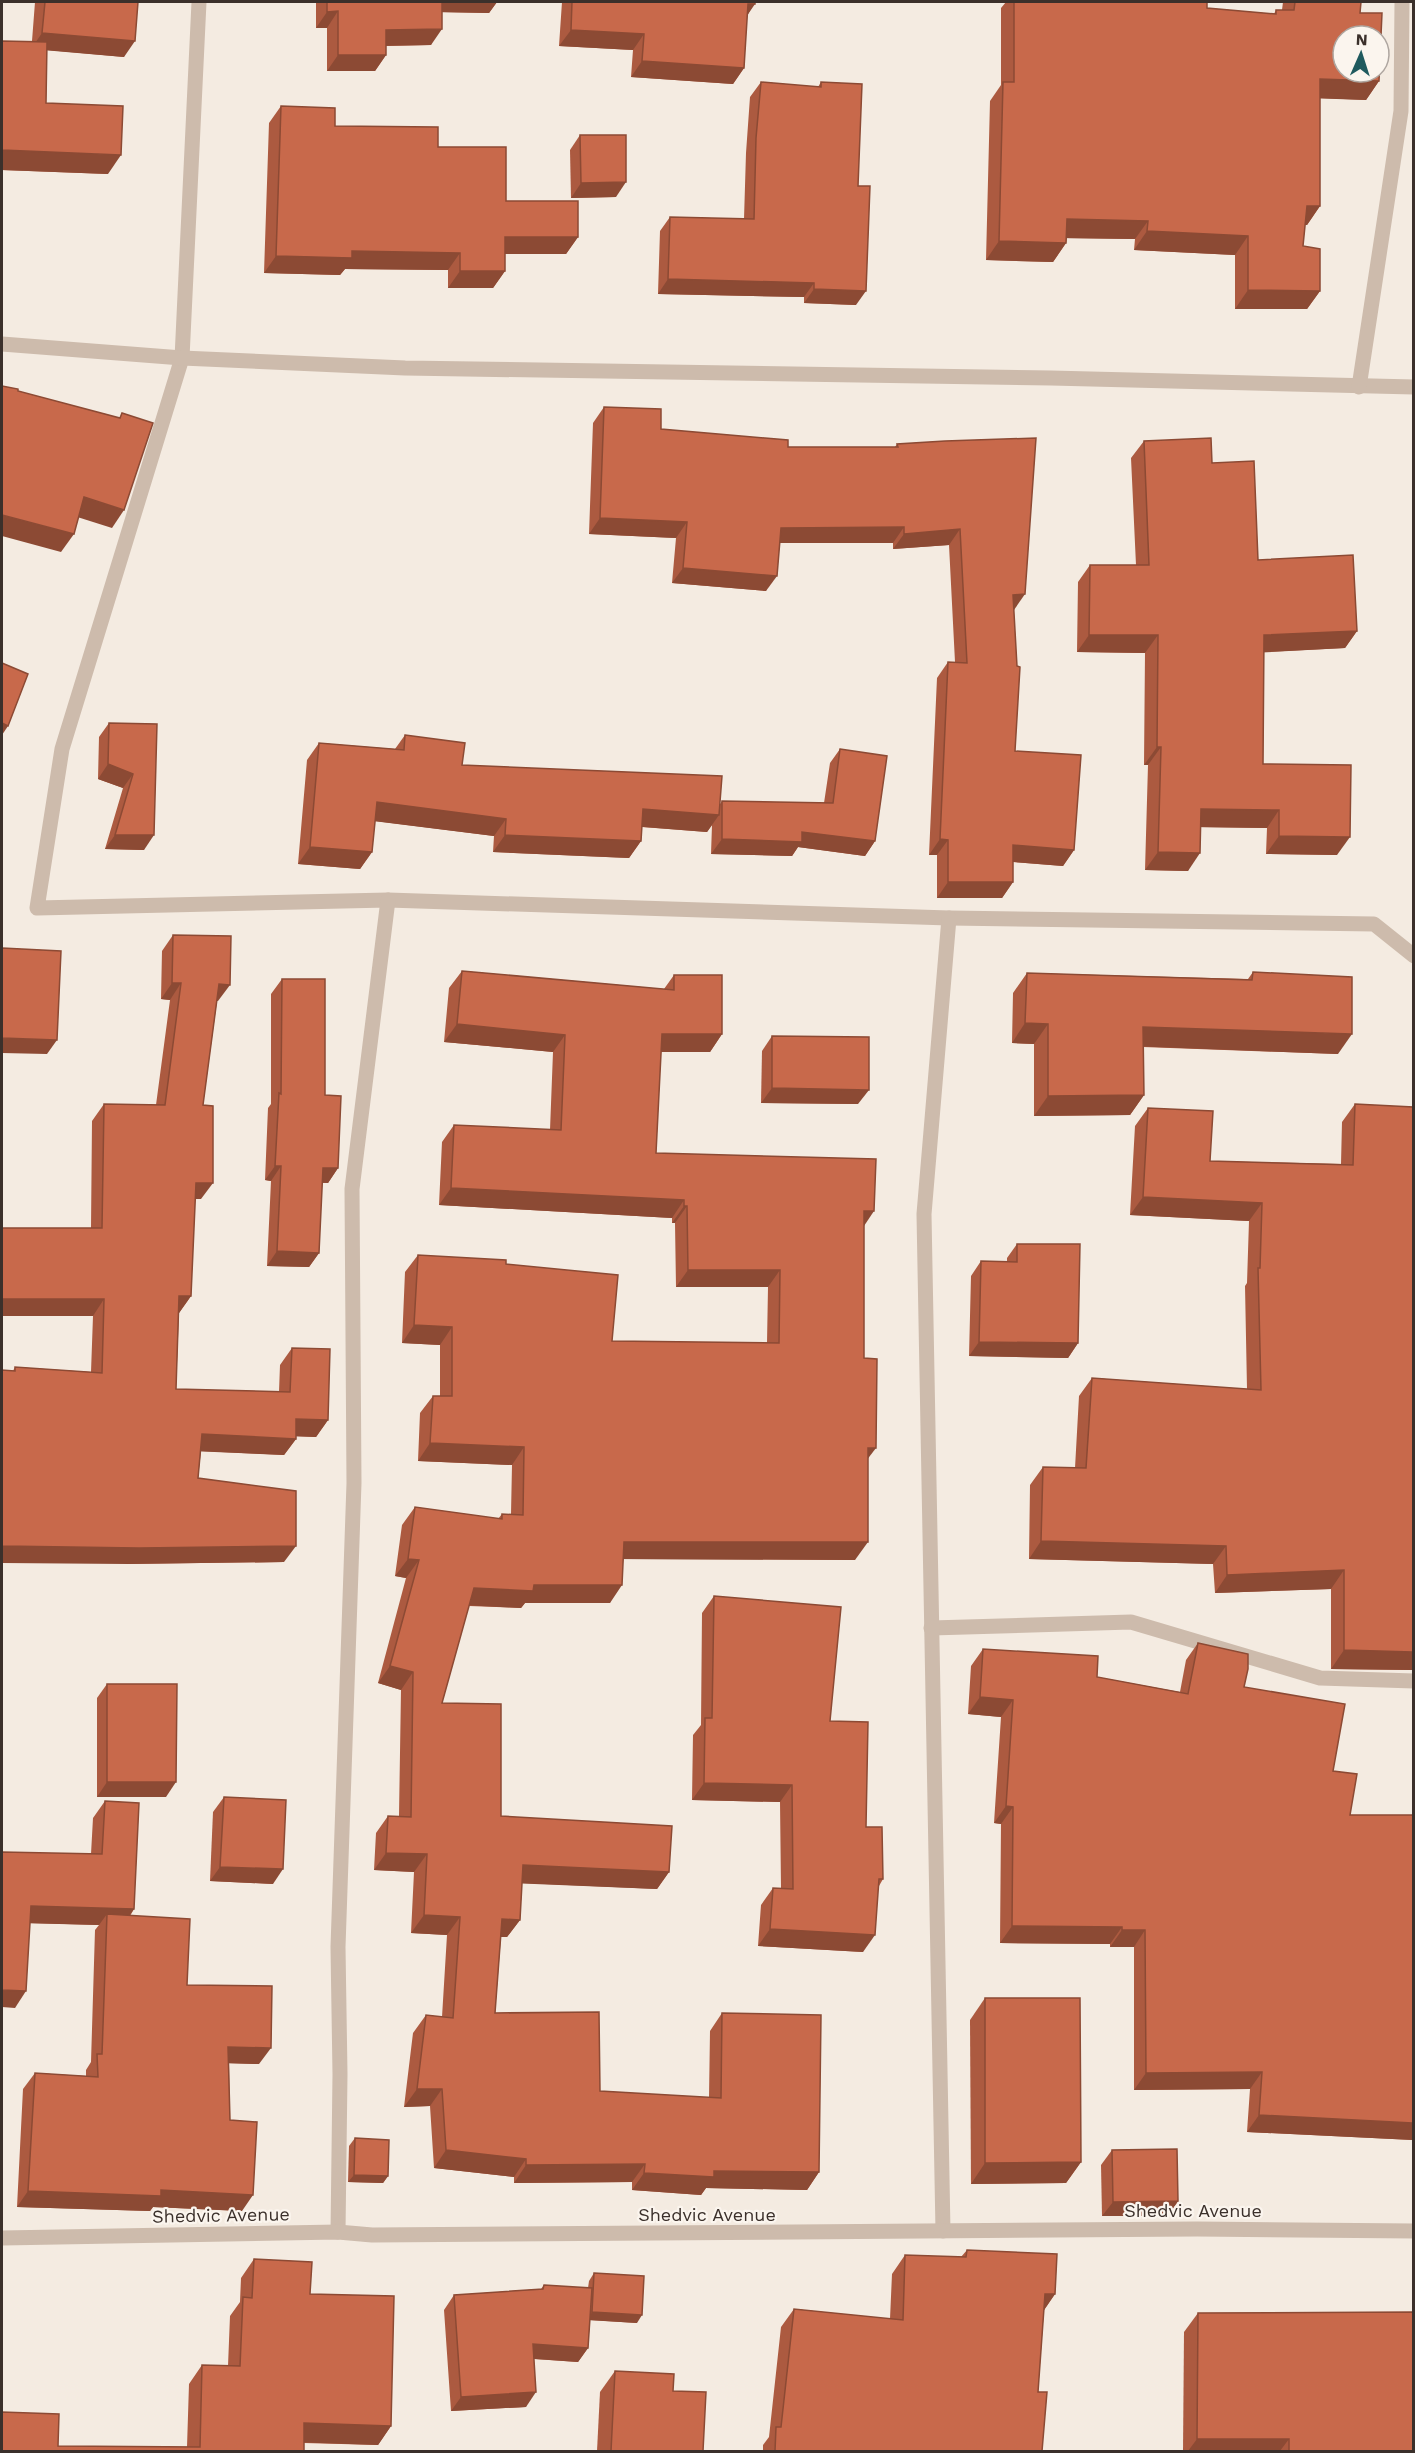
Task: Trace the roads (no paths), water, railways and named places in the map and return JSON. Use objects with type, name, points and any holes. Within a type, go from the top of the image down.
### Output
[{"type":"street","points":[[199,2],[182,358],[62,749],[37,908],[388,900],[949,918],[1374,924],[1413,956]]},
{"type":"street","points":[[1359,387],[1401,111],[1402,2]]},
{"type":"street","points":[[2,344],[182,358],[405,368],[1051,378],[1413,387]]},
{"type":"street","points":[[338,2232],[340,2074],[338,1947],[354,1483],[352,1189],[388,900]]},
{"type":"street","points":[[944,2231],[924,1214],[949,918]]},
{"type":"street","points":[[931,1628],[1131,1622],[1320,1678],[1413,1681]]},
{"type":"street","name":"Shedvic Avenue","points":[[2,2238],[338,2232],[372,2235],[944,2231],[1413,2231]]}]
